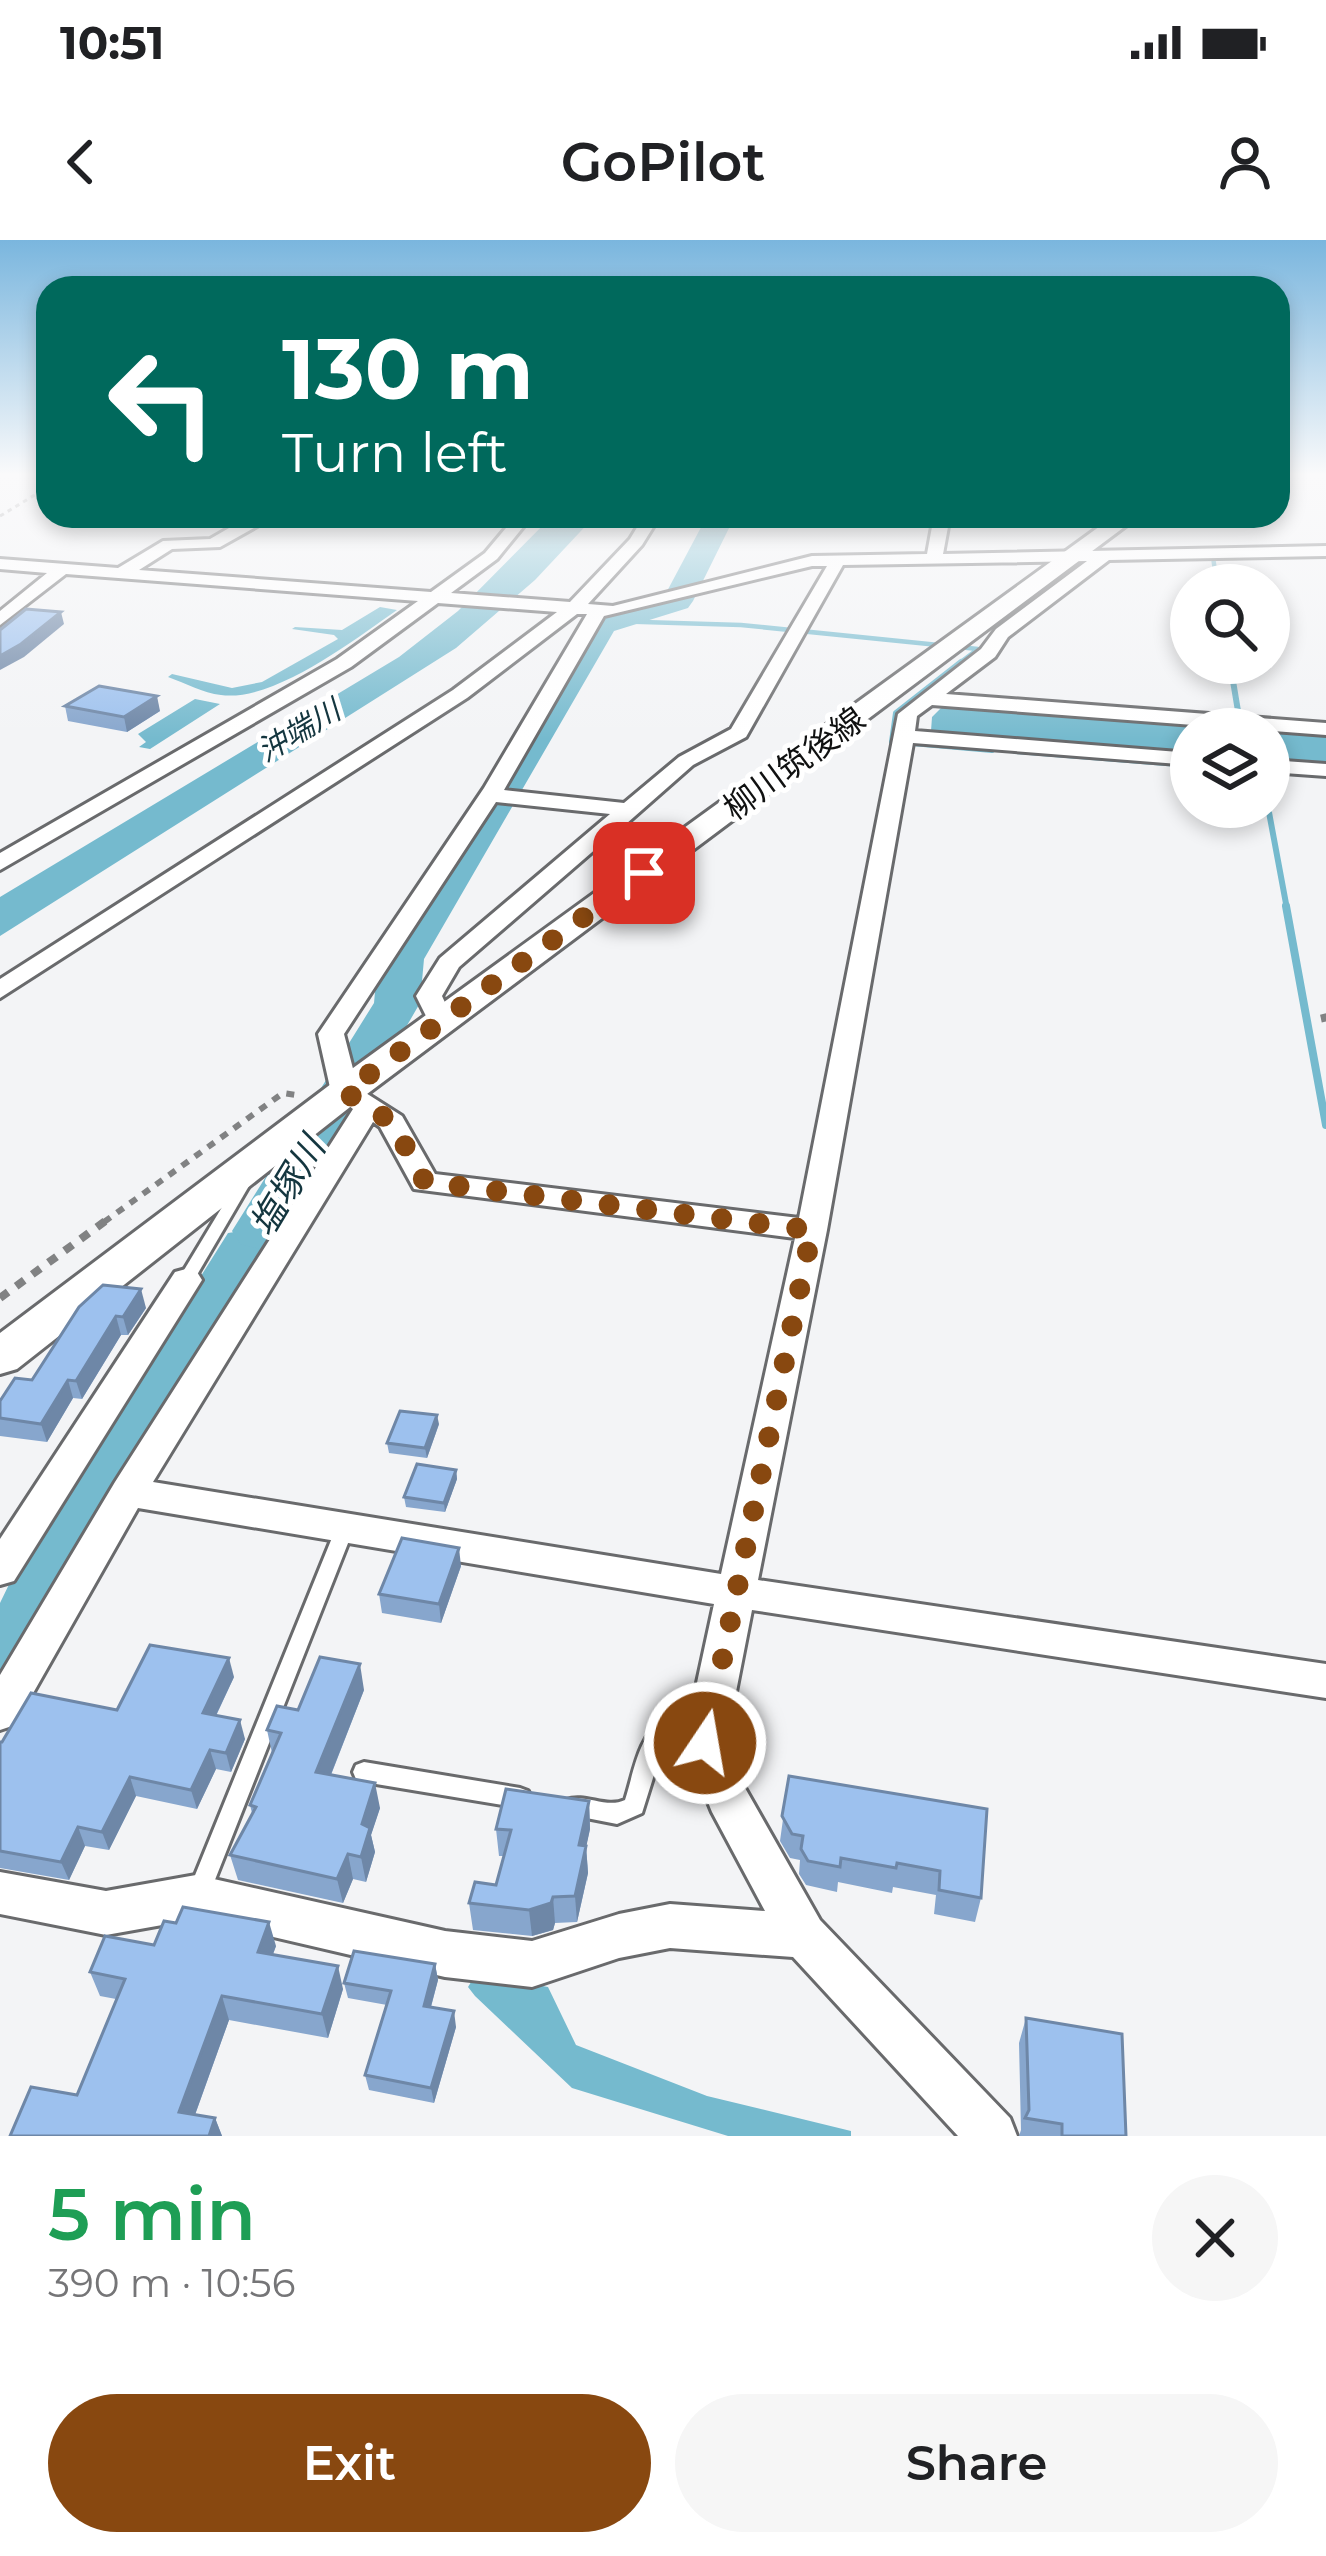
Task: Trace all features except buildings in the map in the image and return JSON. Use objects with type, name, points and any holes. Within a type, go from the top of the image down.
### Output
[{"type":"main road","name":"柳川筑後線","points":[[0,1357],[260,1156],[349,1100],[441,1022],[679,847],[1083,561]]},
{"type":"street","points":[[120,574],[140,561]]},
{"type":"street","points":[[0,863],[344,663],[440,599],[485,561]]},
{"type":"street","points":[[0,990],[408,730],[573,608],[617,561]]},
{"type":"street","points":[[0,564],[598,611],[629,610],[795,563],[850,561]]},
{"type":"street","points":[[992,2136],[804,1936],[727,1798],[705,1743],[812,1230],[908,715],[988,652],[1002,633],[1085,561]]},
{"type":"street","points":[[441,1022],[429,996],[449,963],[686,761],[739,733],[837,562]]},
{"type":"street","points":[[0,620],[62,569]]},
{"type":"street","points":[[0,1712],[349,1100],[331,1034],[490,795],[598,611]]},
{"type":"street","points":[[932,699],[1326,729]]},
{"type":"street","points":[[904,736],[1170,758]]},
{"type":"street","points":[[1290,767],[1326,770]]},
{"type":"street","points":[[490,795],[630,810]]},
{"type":"street","points":[[612,827],[679,847]]},
{"type":"street","points":[[349,1100],[392,1122],[425,1182],[812,1230]]},
{"type":"street","points":[[0,1570],[186,1280]]},
{"type":"street","points":[[128,1492],[736,1592],[1326,1681]]},
{"type":"street","points":[[0,1893],[106,1913],[196,1898],[445,1954],[532,1964],[670,1926],[804,1936]]},
{"type":"lane","points":[[186,1280],[260,1156]]},
{"type":"lane","points":[[196,1898],[345,1528]]},
{"type":"lane","points":[[364,1772],[617,1814],[634,1806],[654,1742],[664,1730],[707,1731]]},
{"type":"path","points":[[1323,1014],[1326,1028]]},
{"type":"path","points":[[0,1298],[284,1093],[349,1100]]},
{"type":"water","name":"沖端川","points":[[507,561],[552,561],[456,648],[0,936],[0,897],[399,657],[458,611]]},
{"type":"water","points":[[380,607],[397,610],[314,666],[265,689],[221,695],[168,677],[172,674],[232,688],[262,682],[338,639],[292,629],[295,627],[342,630]]},
{"type":"water","points":[[195,699],[220,704],[150,749],[139,747],[146,742],[138,734]]},
{"type":"water","points":[[942,707],[1170,725],[1170,750],[931,731],[932,717]]},
{"type":"water","points":[[1290,734],[1326,737],[1326,763],[1290,760]]},
{"type":"water","name":"塩塚川","points":[[321,1162],[67,1562],[0,1679],[0,1603],[16,1570],[228,1233],[235,1232],[285,1170]]},
{"type":"water","points":[[476,1974],[548,1987],[576,2045],[707,2096],[851,2131],[851,2136],[728,2136],[572,2088],[475,1996],[468,1987]]},
{"type":"waterway","name":"塩塚川","points":[[260,1231],[397,1003],[401,959],[602,624],[677,601],[697,561]]},
{"type":"waterway","points":[[610,621],[741,625],[978,649],[957,665]]},
{"type":"waterway","points":[[892,742],[896,713],[961,662]]},
{"type":"waterway","points":[[1234,684],[1238,708]]},
{"type":"waterway","points":[[912,743],[992,750]]},
{"type":"waterway","points":[[1015,751],[1170,763]]},
{"type":"waterway","points":[[1272,828],[1287,909]]},
{"type":"waterway","points":[[1286,906],[1326,1125]]},
{"type":"route","points":[[644,873],[345,1092],[392,1122],[425,1182],[812,1230],[705,1743]]}]
